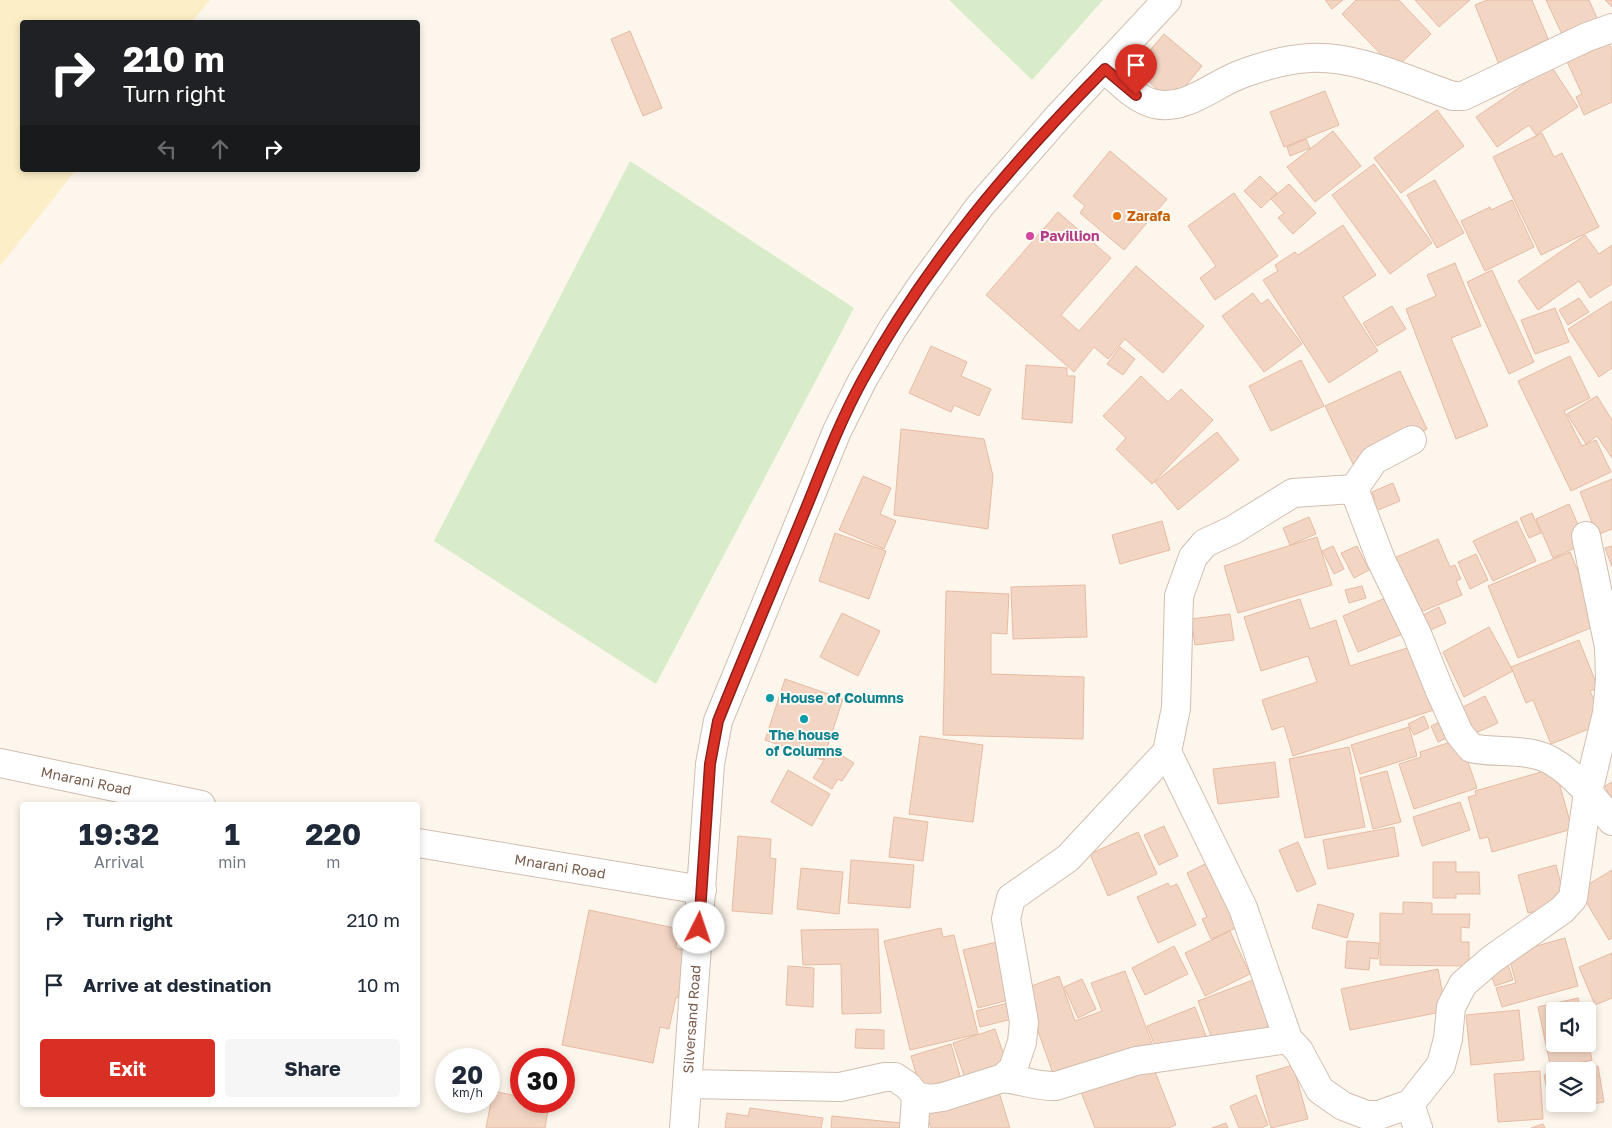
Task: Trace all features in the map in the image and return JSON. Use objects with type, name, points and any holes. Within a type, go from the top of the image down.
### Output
[{"type":"street","name":"Silversand Road","points":[[684,1128],[710,764],[718,721],[837,431],[858,389],[893,328],[953,240],[1016,165],[1168,0]]},
{"type":"street","points":[[1105,69],[1136,95],[1154,104],[1169,106],[1190,100],[1218,84],[1258,68],[1321,57],[1357,64],[1453,96],[1462,96],[1588,37],[1612,28]]},
{"type":"street","points":[[1354,489],[1374,460],[1412,440]]},
{"type":"street","points":[[1003,1078],[1013,1069],[1022,1042],[1024,1022],[1006,919],[1011,898],[1068,858],[1167,752],[1176,708],[1179,596],[1193,557],[1204,543],[1233,530],[1293,493],[1354,489]]},
{"type":"street","points":[[1354,489],[1381,560],[1418,634],[1459,733],[1471,748],[1530,754],[1556,763],[1588,792],[1612,821]]},
{"type":"street","points":[[1167,752],[1243,908],[1288,1039],[1299,1051],[1320,1090],[1344,1106],[1367,1115],[1414,1116],[1441,1065],[1448,1038],[1451,1007],[1463,984],[1492,959],[1562,910],[1573,898],[1588,792],[1607,713],[1610,680],[1609,647],[1586,536]]},
{"type":"street","name":"Mnarani Road","points":[[0,763],[187,802]]},
{"type":"street","name":"Mnarani Road","points":[[420,843],[702,890]]},
{"type":"street","points":[[688,1084],[840,1087],[885,1077],[895,1077],[908,1086],[916,1096],[929,1099],[943,1097],[1003,1078],[1022,1080],[1043,1086],[1056,1086],[1136,1061],[1288,1039]]},
{"type":"street","points":[[914,1128],[916,1096]]},
{"type":"green space","points":[[949,0],[1103,0],[1032,80]]},
{"type":"green space","points":[[630,161],[854,308],[656,684],[434,541]]},
{"type":"sand","points":[[0,0],[210,0],[194,20],[20,20],[20,172],[74,172],[0,266]]},
{"type":"building","points":[[1325,0],[1343,0],[1332,9]]},
{"type":"building","points":[[1356,0],[1399,0],[1431,34],[1395,69],[1342,14]]},
{"type":"building","points":[[1415,0],[1470,0],[1439,27]]},
{"type":"building","points":[[1487,0],[1532,0],[1551,46],[1500,67],[1475,5]]},
{"type":"building","points":[[1546,0],[1589,0],[1602,29],[1567,45]]},
{"type":"building","points":[[1605,0],[1612,0],[1612,7]]},
{"type":"building","points":[[630,31],[662,108],[643,116],[611,39]]},
{"type":"building","points":[[1604,33],[1612,50],[1612,102],[1584,115],[1576,97],[1582,94],[1563,53]]},
{"type":"building","points":[[1164,34],[1202,66],[1172,102],[1134,69]]},
{"type":"building","points":[[1551,66],[1578,107],[1536,135],[1529,125],[1497,147],[1476,117]]},
{"type":"building","points":[[1325,91],[1339,125],[1284,147],[1270,112]]},
{"type":"building","points":[[1437,110],[1464,146],[1401,193],[1374,158]]},
{"type":"building","points":[[1333,131],[1361,166],[1315,202],[1287,167]]},
{"type":"building","points":[[1542,133],[1554,157],[1562,153],[1599,227],[1541,255],[1493,157]]},
{"type":"building","points":[[1306,139],[1310,148],[1290,156],[1287,147]]},
{"type":"building","points":[[1110,151],[1167,199],[1124,250],[1080,213],[1085,206],[1073,196]]},
{"type":"building","points":[[1374,164],[1432,243],[1390,274],[1332,195]]},
{"type":"building","points":[[1260,176],[1277,193],[1261,208],[1244,191]]},
{"type":"building","points":[[1435,180],[1464,233],[1437,248],[1407,195]]},
{"type":"building","points":[[1289,184],[1316,213],[1293,234],[1278,218],[1284,213],[1271,199]]},
{"type":"building","points":[[1234,193],[1278,256],[1215,300],[1200,278],[1216,266],[1188,226]]},
{"type":"building","points":[[1512,200],[1534,247],[1485,271],[1461,221],[1490,207],[1491,210]]},
{"type":"building","points":[[1058,212],[1111,258],[1061,315],[1079,331],[1136,266],[1204,326],[1163,373],[1125,339],[1108,359],[1094,347],[1074,372],[986,295]]},
{"type":"building","points":[[1343,225],[1376,275],[1343,297],[1378,351],[1329,383],[1263,280],[1278,271],[1275,265],[1295,252],[1298,255]]},
{"type":"building","points":[[1585,235],[1599,254],[1612,245],[1612,284],[1590,298],[1579,281],[1538,310],[1518,281]]},
{"type":"building","points":[[1455,263],[1481,326],[1451,338],[1488,426],[1456,439],[1406,309],[1436,296],[1427,275]]},
{"type":"building","points":[[1492,270],[1534,362],[1509,374],[1467,282]]},
{"type":"building","points":[[1253,293],[1261,304],[1268,299],[1302,344],[1264,372],[1222,316]]},
{"type":"building","points":[[1579,298],[1589,312],[1568,325],[1559,310]]},
{"type":"building","points":[[1612,301],[1612,368],[1599,377],[1568,329]]},
{"type":"building","points":[[1392,306],[1406,329],[1377,346],[1363,323]]},
{"type":"building","points":[[1555,308],[1569,342],[1535,354],[1521,320]]},
{"type":"building","points":[[931,346],[967,362],[961,376],[991,389],[979,416],[954,405],[951,412],[909,393]]},
{"type":"building","points":[[1120,347],[1135,359],[1123,375],[1107,364]]},
{"type":"building","points":[[1570,356],[1590,398],[1564,411],[1582,446],[1596,440],[1611,472],[1571,491],[1518,381]]},
{"type":"building","points":[[1301,360],[1324,406],[1271,431],[1249,386]]},
{"type":"building","points":[[1026,365],[1067,368],[1067,376],[1075,376],[1072,423],[1022,419]]},
{"type":"building","points":[[1400,371],[1427,429],[1353,464],[1325,406]]},
{"type":"building","points":[[1141,376],[1168,402],[1181,389],[1213,420],[1152,484],[1116,449],[1126,438],[1103,416]]},
{"type":"building","points":[[1597,396],[1612,420],[1612,458],[1597,436],[1586,444],[1567,414]]},
{"type":"building","points":[[901,429],[984,439],[993,476],[988,529],[894,515]]},
{"type":"building","points":[[1217,432],[1239,460],[1178,510],[1155,482]]},
{"type":"building","points":[[863,476],[891,488],[880,514],[896,521],[884,549],[839,530]]},
{"type":"building","points":[[1612,479],[1612,529],[1597,535],[1580,492]]},
{"type":"building","points":[[1393,483],[1400,501],[1371,513],[1367,504],[1375,500],[1372,492]]},
{"type":"building","points":[[1569,504],[1586,543],[1553,558],[1536,519]]},
{"type":"building","points":[[1532,513],[1541,533],[1529,538],[1520,518]]},
{"type":"building","points":[[1309,517],[1316,534],[1290,545],[1283,528]]},
{"type":"building","points":[[1162,521],[1170,550],[1120,564],[1112,535]]},
{"type":"building","points":[[1517,521],[1536,561],[1493,581],[1473,541]]},
{"type":"building","points":[[835,533],[886,551],[869,599],[819,581]]},
{"type":"building","points":[[1317,537],[1332,585],[1238,613],[1224,566]]},
{"type":"building","points":[[1438,539],[1450,567],[1455,565],[1461,579],[1456,581],[1462,595],[1416,614],[1392,559]]},
{"type":"building","points":[[1333,546],[1344,569],[1334,574],[1322,551]]},
{"type":"building","points":[[1357,546],[1369,570],[1354,578],[1341,553]]},
{"type":"building","points":[[1612,546],[1612,567],[1605,548]]},
{"type":"building","points":[[1570,552],[1600,624],[1518,658],[1488,586]]},
{"type":"building","points":[[1476,554],[1488,580],[1470,589],[1458,562]]},
{"type":"building","points":[[1085,585],[1087,637],[1013,639],[1011,587]]},
{"type":"building","points":[[1362,586],[1366,598],[1349,603],[1345,590]]},
{"type":"building","points":[[946,591],[1009,594],[1007,634],[991,633],[991,674],[1084,677],[1083,739],[943,735]]},
{"type":"building","points":[[1397,593],[1412,630],[1358,652],[1343,616]]},
{"type":"building","points":[[1300,599],[1310,629],[1336,620],[1350,666],[1420,644],[1440,708],[1293,756],[1284,726],[1272,730],[1262,700],[1317,682],[1308,656],[1261,671],[1244,617]]},
{"type":"building","points":[[1439,607],[1446,623],[1424,633],[1417,618]]},
{"type":"building","points":[[842,613],[880,631],[858,676],[820,657]]},
{"type":"building","points":[[1230,614],[1234,640],[1195,645],[1191,619]]},
{"type":"building","points":[[1489,627],[1513,671],[1464,697],[1443,652]]},
{"type":"building","points":[[1579,640],[1598,688],[1590,691],[1604,723],[1551,744],[1533,700],[1526,703],[1511,667]]},
{"type":"building","name":"The house of Columns","points":[[785,679],[843,699],[823,760],[765,740]]},
{"type":"building","points":[[1485,696],[1498,723],[1469,736],[1457,710]]},
{"type":"building","points":[[1424,716],[1429,728],[1414,735],[1408,724]]},
{"type":"building","points":[[1448,718],[1455,734],[1438,742],[1431,726]]},
{"type":"building","points":[[1409,727],[1417,756],[1360,774],[1351,745]]},
{"type":"building","points":[[920,736],[983,745],[973,822],[909,814]]},
{"type":"building","points":[[1460,739],[1477,788],[1414,809],[1399,764],[1421,757],[1420,752]]},
{"type":"building","points":[[1349,747],[1365,827],[1305,838],[1289,759]]},
{"type":"building","points":[[831,749],[854,763],[842,781],[838,779],[832,789],[813,778]]},
{"type":"building","points":[[1275,762],[1279,797],[1218,804],[1213,769]]},
{"type":"building","points":[[1555,768],[1572,829],[1492,852],[1488,837],[1480,839],[1468,797],[1476,795],[1475,791]]},
{"type":"building","points":[[788,770],[830,794],[812,826],[771,802]]},
{"type":"building","points":[[1387,771],[1401,822],[1373,829],[1360,778]]},
{"type":"building","points":[[1612,782],[1612,801],[1605,786]]},
{"type":"building","points":[[1460,802],[1470,830],[1422,846],[1413,817]]},
{"type":"building","points":[[894,817],[928,822],[923,861],[889,857]]},
{"type":"building","points":[[1164,826],[1178,856],[1159,865],[1144,835]]},
{"type":"building","points":[[1394,827],[1399,856],[1328,869],[1323,840]]},
{"type":"building","points":[[1138,832],[1157,874],[1108,896],[1090,854]]},
{"type":"building","points":[[738,836],[771,839],[770,858],[776,859],[772,914],[732,911]]},
{"type":"building","points":[[1298,842],[1316,884],[1297,892],[1279,850]]},
{"type":"building","points":[[851,860],[914,865],[910,908],[848,903]]},
{"type":"building","points":[[1209,862],[1238,927],[1211,939],[1202,919],[1207,917],[1187,873]]},
{"type":"building","points":[[1433,862],[1456,862],[1456,872],[1479,872],[1480,894],[1456,894],[1456,898],[1433,898]]},
{"type":"building","points":[[1556,865],[1566,904],[1528,913],[1518,875]]},
{"type":"building","points":[[801,868],[843,872],[839,914],[797,909]]},
{"type":"building","points":[[1612,870],[1612,938],[1609,940],[1579,890]]},
{"type":"building","points":[[1168,883],[1170,887],[1177,884],[1196,925],[1158,943],[1137,897]]},
{"type":"building","points":[[1403,902],[1432,903],[1432,914],[1470,914],[1469,928],[1461,927],[1461,942],[1469,942],[1469,966],[1380,965],[1380,913],[1403,914]]},
{"type":"building","points":[[1318,904],[1354,914],[1347,938],[1312,928]]},
{"type":"building","points":[[589,910],[679,929],[676,948],[688,951],[679,998],[676,997],[669,1029],[660,1027],[653,1063],[562,1045]]},
{"type":"building","points":[[941,928],[943,937],[954,935],[978,1034],[910,1050],[884,941]]},
{"type":"building","points":[[878,929],[881,1013],[842,1014],[841,964],[803,965],[801,930]]},
{"type":"building","points":[[1230,931],[1250,974],[1205,996],[1185,953]]},
{"type":"building","points":[[1565,938],[1578,986],[1502,1007],[1496,988],[1516,983],[1508,954]]},
{"type":"building","points":[[1001,941],[1016,998],[978,1008],[963,950]]},
{"type":"building","points":[[1347,941],[1379,943],[1378,959],[1370,958],[1369,970],[1345,968]]},
{"type":"building","points":[[1174,946],[1188,974],[1145,995],[1132,968]]},
{"type":"building","points":[[1612,953],[1612,998],[1596,1005],[1579,967]]},
{"type":"building","points":[[1507,961],[1513,980],[1495,986],[1488,967]]},
{"type":"building","points":[[788,966],[814,968],[813,1007],[786,1005]]},
{"type":"building","points":[[1438,969],[1446,1011],[1350,1030],[1341,989]]},
{"type":"building","points":[[1125,971],[1152,1044],[1055,1079],[1023,989],[1059,976],[1075,1021],[1102,1011],[1091,983]]},
{"type":"building","points":[[1082,979],[1096,1009],[1078,1018],[1064,987]]},
{"type":"building","points":[[1253,980],[1270,1026],[1215,1047],[1198,1001]]},
{"type":"building","points":[[1578,998],[1579,1002],[1560,1002]]},
{"type":"building","points":[[1016,1001],[1020,1017],[980,1027],[976,1011]]},
{"type":"building","points":[[1546,1005],[1546,1045],[1538,1007]]},
{"type":"building","points":[[1195,1007],[1206,1036],[1158,1054],[1147,1026]]},
{"type":"building","points":[[1519,1010],[1524,1060],[1471,1065],[1466,1015]]},
{"type":"building","points":[[856,1029],[884,1030],[884,1049],[855,1048]]},
{"type":"building","points":[[995,1029],[1009,1070],[967,1084],[953,1043]]},
{"type":"building","points":[[951,1044],[962,1083],[922,1095],[911,1056]]},
{"type":"building","points":[[1547,1052],[1590,1052],[1592,1060],[1583,1062],[1550,1062]]},
{"type":"building","points":[[1152,1064],[1176,1125],[1168,1128],[1095,1128],[1081,1092]]},
{"type":"building","points":[[1293,1065],[1308,1119],[1271,1128],[1256,1076]]},
{"type":"building","points":[[1596,1066],[1598,1066],[1604,1102],[1596,1103]]},
{"type":"building","points":[[1540,1071],[1543,1119],[1498,1122],[1494,1074]]},
{"type":"building","points":[[998,1089],[1010,1128],[931,1128],[926,1113]]},
{"type":"building","points":[[500,1092],[510,1095],[510,1113],[547,1113],[545,1128],[486,1128],[489,1113],[500,1113]]},
{"type":"building","points":[[1256,1095],[1268,1125],[1261,1128],[1239,1128],[1230,1106]]},
{"type":"building","points":[[750,1108],[823,1118],[821,1128],[725,1128],[727,1113],[748,1116]]},
{"type":"building","points":[[832,1116],[901,1123],[900,1128],[831,1128]]},
{"type":"building","points":[[1226,1123],[1228,1128],[1212,1128]]},
{"type":"building","points":[[1543,1124],[1545,1128],[1531,1128]]},
{"type":"place","name":"Zarafa","points":[[1117,216]]},
{"type":"place","name":"Pavillion","points":[[1030,236]]},
{"type":"place","name":"House of Columns","points":[[770,698]]},
{"type":"place","name":"The house of Columns","points":[[804,719]]},
{"type":"route","points":[[699,928],[710,764],[718,721],[837,431],[862,381],[893,328],[953,240],[980,206],[1058,117],[1105,69],[1136,95]]}]
